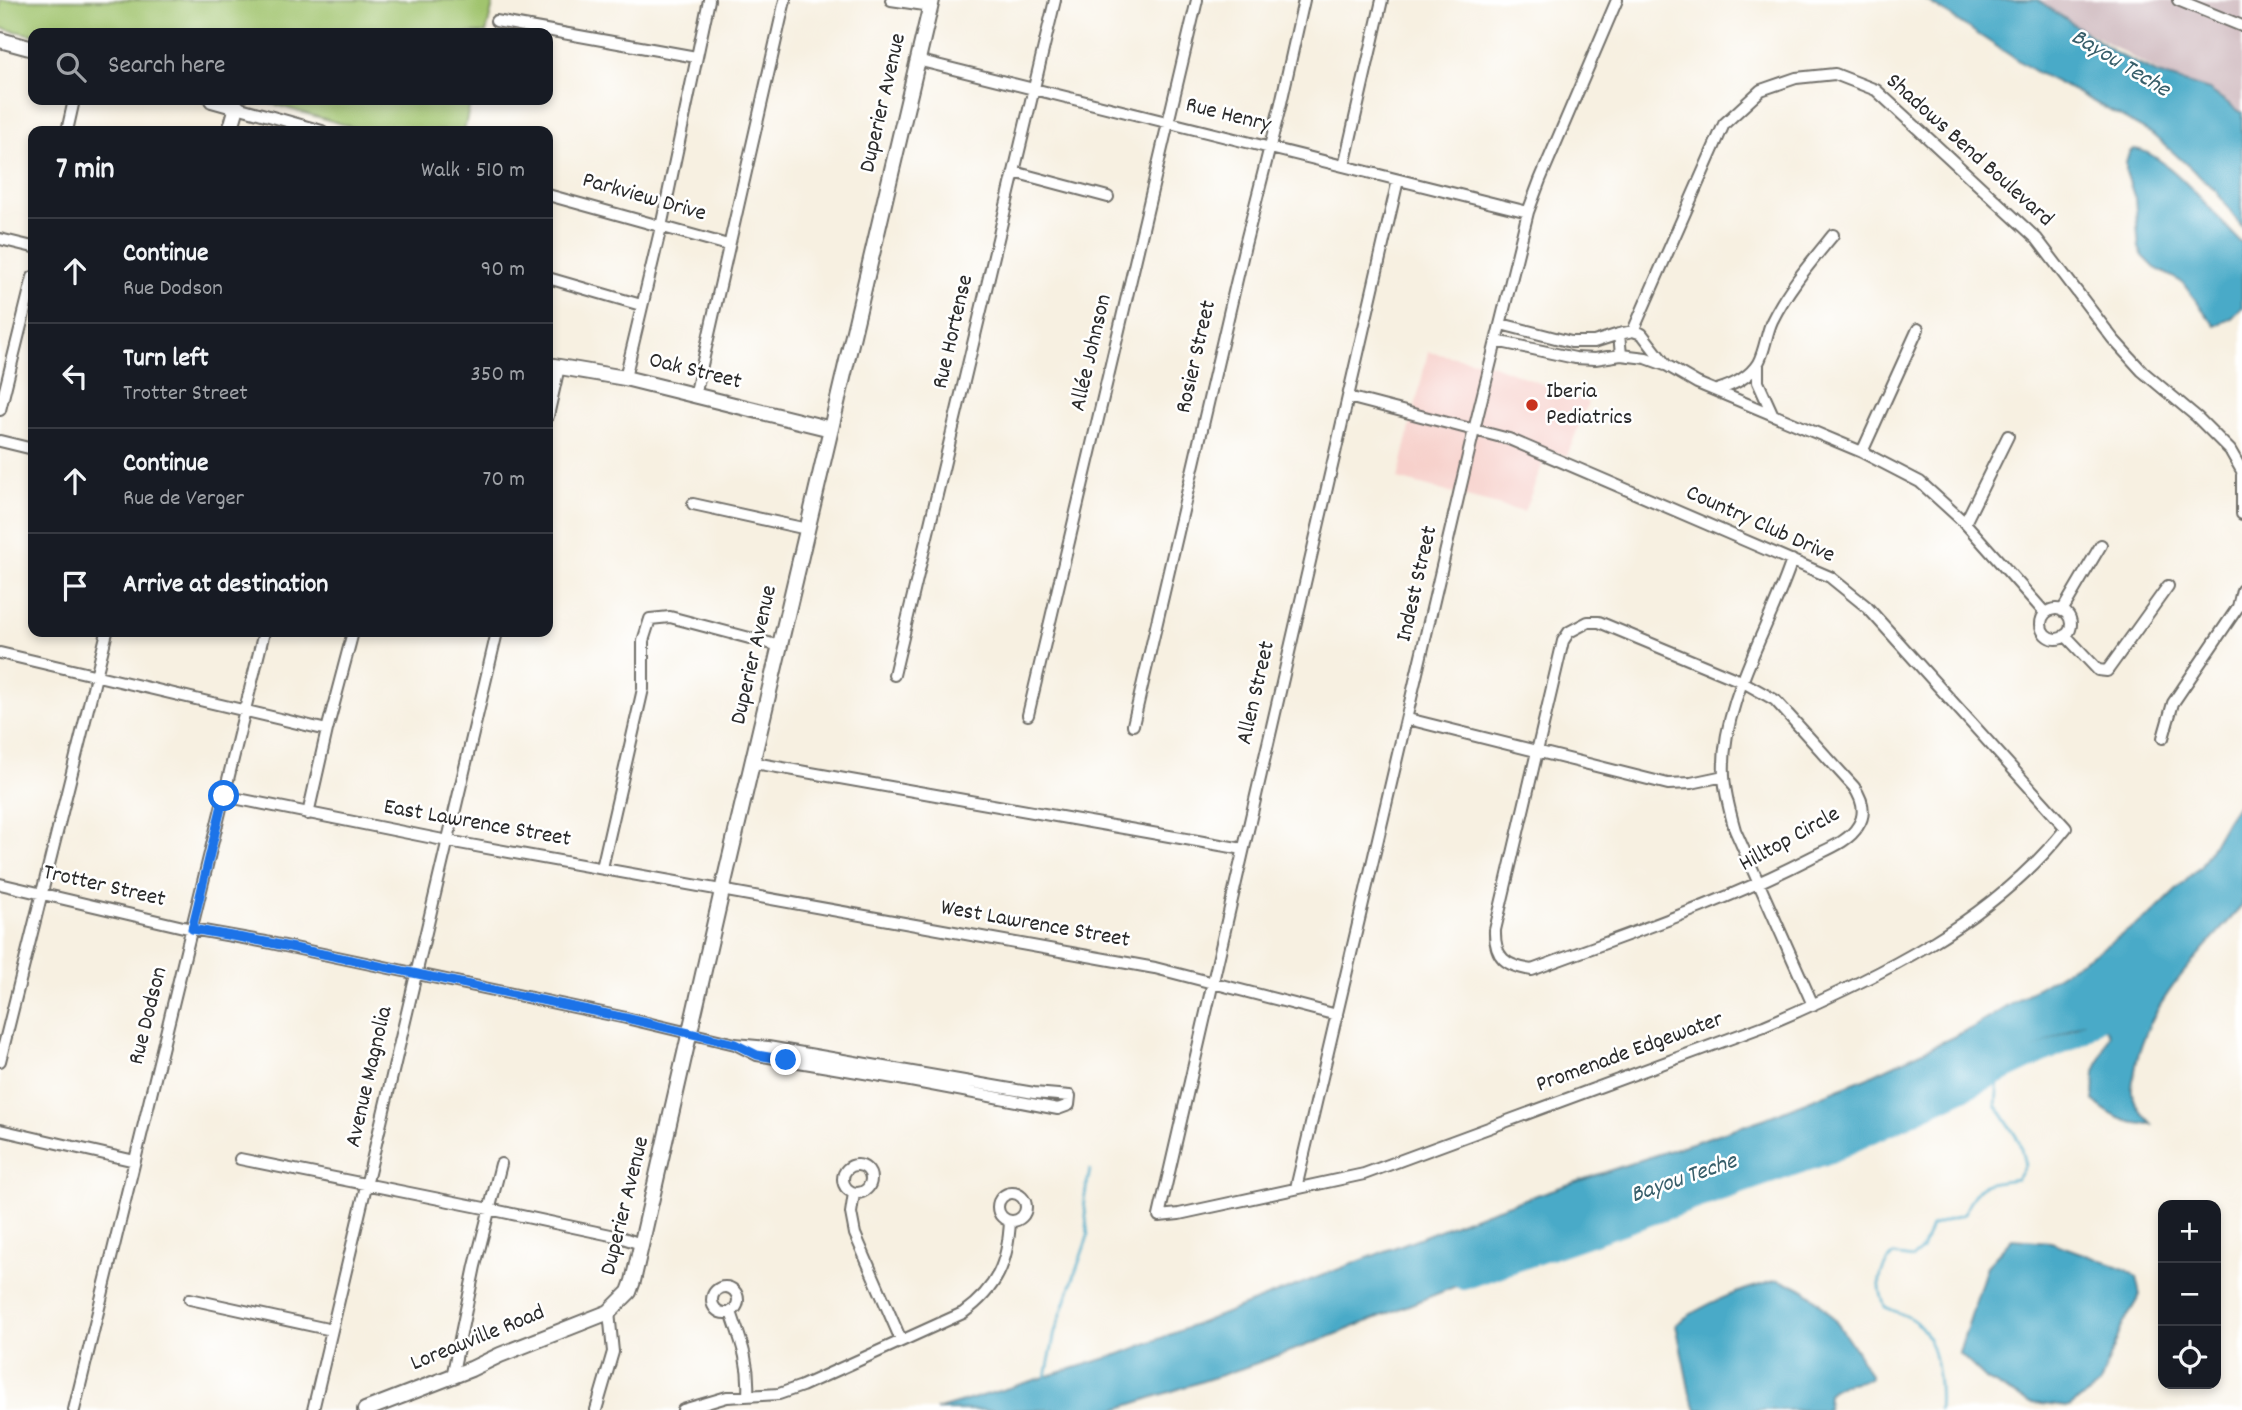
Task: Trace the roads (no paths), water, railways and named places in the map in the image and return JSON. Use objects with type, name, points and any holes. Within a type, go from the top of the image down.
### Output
[{"type":"main road","name":"Duperier Avenue","points":[[609,1312],[629,1292],[641,1244],[931,3]]},
{"type":"main road","points":[[0,40],[28,48]]},
{"type":"main road","points":[[230,105],[237,107],[231,126]]},
{"type":"main road","name":"Oak Street","points":[[554,366],[625,378],[831,429]]},
{"type":"main road","name":"Loreauville Road","points":[[365,1410],[609,1312]]},
{"type":"street","points":[[625,378],[661,227],[709,0]]},
{"type":"street","points":[[695,396],[785,0]]},
{"type":"street","points":[[891,0],[931,3]]},
{"type":"street","name":"Rue Hortense","points":[[894,674],[1055,0]]},
{"type":"street","name":"Allée Johnson","points":[[1028,715],[1196,0]]},
{"type":"street","name":"Rosier Street","points":[[1133,725],[1304,0]]},
{"type":"street","points":[[1344,166],[1382,0]]},
{"type":"street","name":"Indest Street","points":[[1296,1188],[1474,430],[1528,212],[1616,0]]},
{"type":"street","points":[[2178,0],[2242,26]]},
{"type":"street","points":[[496,21],[535,28]]},
{"type":"street","points":[[553,31],[696,57]]},
{"type":"street","name":"Rue Henry","points":[[917,60],[1528,212]]},
{"type":"street","name":"Shadows Bend Boulevard","points":[[1633,331],[1724,124],[1760,90],[1796,78],[1835,74],[1876,90],[2037,239],[2113,339],[2142,371],[2197,416],[2231,450],[2242,473],[2242,514]]},
{"type":"street","points":[[68,126],[73,105]]},
{"type":"street","points":[[237,107],[304,126]]},
{"type":"street","points":[[1014,172],[1108,197]]},
{"type":"street","name":"Allen Street","points":[[1159,1216],[1398,180]]},
{"type":"street","name":"Parkview Drive","points":[[553,196],[728,245]]},
{"type":"street","points":[[1772,413],[1758,382],[1758,363],[1772,321],[1801,274],[1833,235]]},
{"type":"street","points":[[0,239],[28,246]]},
{"type":"street","points":[[553,279],[641,305]]},
{"type":"street","points":[[0,410],[28,297]]},
{"type":"street","points":[[1501,324],[1571,341],[1594,342],[1633,331],[1642,334],[1666,365]]},
{"type":"street","points":[[1862,452],[1917,329]]},
{"type":"street","points":[[1619,334],[1621,355]]},
{"type":"street","points":[[1496,341],[1575,358],[1595,359],[1621,355],[1646,358],[1666,365],[1697,383],[1862,452],[1920,482],[1965,523],[2046,613]]},
{"type":"street","points":[[1717,390],[1744,378],[1758,363]]},
{"type":"street","name":"Country Club Drive","points":[[1348,397],[1509,439],[1830,578],[1867,607],[2066,828]]},
{"type":"street","points":[[1965,523],[2008,436]]},
{"type":"street","points":[[0,441],[28,448]]},
{"type":"street","points":[[693,504],[807,530]]},
{"type":"street","points":[[2062,611],[2101,545]]},
{"type":"street","points":[[1792,560],[1732,712],[1725,750],[1724,776],[1728,807],[1735,830],[1813,1005]]},
{"type":"street","points":[[2066,635],[2098,670],[2107,671],[2168,586]]},
{"type":"street","points":[[2163,738],[2173,703],[2238,607],[2242,590]]},
{"type":"street","points":[[2056,609],[2062,611],[2070,619],[2071,625],[2066,635],[2054,639],[2044,634],[2040,623],[2046,613],[2056,609]]},
{"type":"street","points":[[602,868],[643,689],[643,641],[650,619],[670,617],[780,646]]},
{"type":"street","name":"Hilltop Circle","points":[[1599,622],[1743,682],[1775,700],[1854,786],[1864,809],[1859,825],[1847,838],[1758,883],[1532,970],[1518,968],[1499,954],[1495,930],[1538,753],[1563,641],[1578,625],[1599,622]]},
{"type":"street","points":[[0,1061],[106,637]]},
{"type":"street","name":"Rue Dodson","points":[[74,1410],[263,637]]},
{"type":"street","points":[[308,814],[352,637]]},
{"type":"street","name":"Avenue Magnolia","points":[[313,1410],[496,637]]},
{"type":"street","points":[[0,653],[327,730]]},
{"type":"street","points":[[1408,719],[1668,784],[1691,783],[1724,776]]},
{"type":"street","points":[[754,763],[1243,849]]},
{"type":"street","name":"East Lawrence Street","points":[[224,796],[448,841],[722,891]]},
{"type":"street","name":"Promenade Edgewater","points":[[1159,1216],[1364,1174],[1764,1026],[1813,1005],[1938,939],[1982,910],[2035,863],[2066,828]]},
{"type":"street","name":"Trotter Street","points":[[0,884],[192,929],[626,1018],[735,1044],[757,1055],[787,1055],[1009,1094]]},
{"type":"street","name":"West Lawrence Street","points":[[722,891],[1155,968],[1337,1016]]},
{"type":"street","points":[[0,1130],[135,1161]]},
{"type":"street","points":[[240,1159],[489,1209],[620,1237],[641,1244]]},
{"type":"street","points":[[452,1377],[501,1164]]},
{"type":"street","points":[[854,1193],[851,1213],[855,1234],[901,1340]]},
{"type":"street","points":[[683,1410],[715,1400],[779,1394],[963,1313],[983,1298],[997,1279],[1005,1257],[1010,1221]]},
{"type":"street","points":[[190,1299],[332,1330]]},
{"type":"street","points":[[596,1410],[612,1352],[609,1312]]},
{"type":"street","points":[[731,1312],[744,1348],[749,1372],[748,1395]]},
{"type":"water","points":[[1926,0],[2038,0],[2117,54],[2158,74],[2209,90],[2242,113],[2242,227],[2216,191],[2154,135],[2034,71]]},
{"type":"water","points":[[2133,149],[2160,160],[2242,243],[2242,307],[2232,318],[2215,326],[2182,282],[2155,268],[2143,256],[2139,248],[2135,199],[2126,172],[2129,153]]},
{"type":"water","points":[[2242,798],[2242,906],[2176,981],[2150,1024],[2141,1047],[2132,1092],[2137,1105],[2152,1124],[2135,1123],[2120,1118],[2094,1101],[2095,1072],[2109,1034],[2100,1021],[2085,1022],[1999,1068],[1836,1147],[1616,1222],[1324,1339],[1243,1368],[1114,1410],[936,1410],[1120,1354],[1486,1212],[1766,1118],[1868,1077],[1970,1029],[2098,951],[2152,914],[2201,866]]},
{"type":"water","points":[[2012,1239],[2051,1242],[2127,1270],[2136,1277],[2140,1295],[2123,1324],[2099,1386],[2069,1407],[2030,1403],[1987,1380],[1959,1353],[1987,1266]]},
{"type":"water","points":[[1778,1280],[1799,1287],[1820,1303],[1850,1341],[1871,1377],[1845,1384],[1828,1394],[1827,1410],[1696,1410],[1690,1394],[1676,1324],[1725,1297]]},
{"type":"waterway","name":"Bayou Teche","points":[[1463,1281],[1828,1155],[2081,1036],[2118,1006]]},
{"type":"waterway","points":[[1939,1410],[1938,1378],[1930,1343],[1919,1325],[1903,1314],[1885,1307],[1881,1292],[1881,1274],[1893,1255],[1912,1258],[1922,1250],[1931,1226],[1964,1214],[1978,1189],[1989,1183],[2017,1179],[2025,1165],[2019,1141],[1996,1105],[1999,1068]]},
{"type":"waterway","points":[[1046,1377],[1055,1332],[1088,1236],[1084,1200],[1090,1170]]},
{"type":"place","name":"Iberia Pediatrics","points":[[1532,405]]}]
